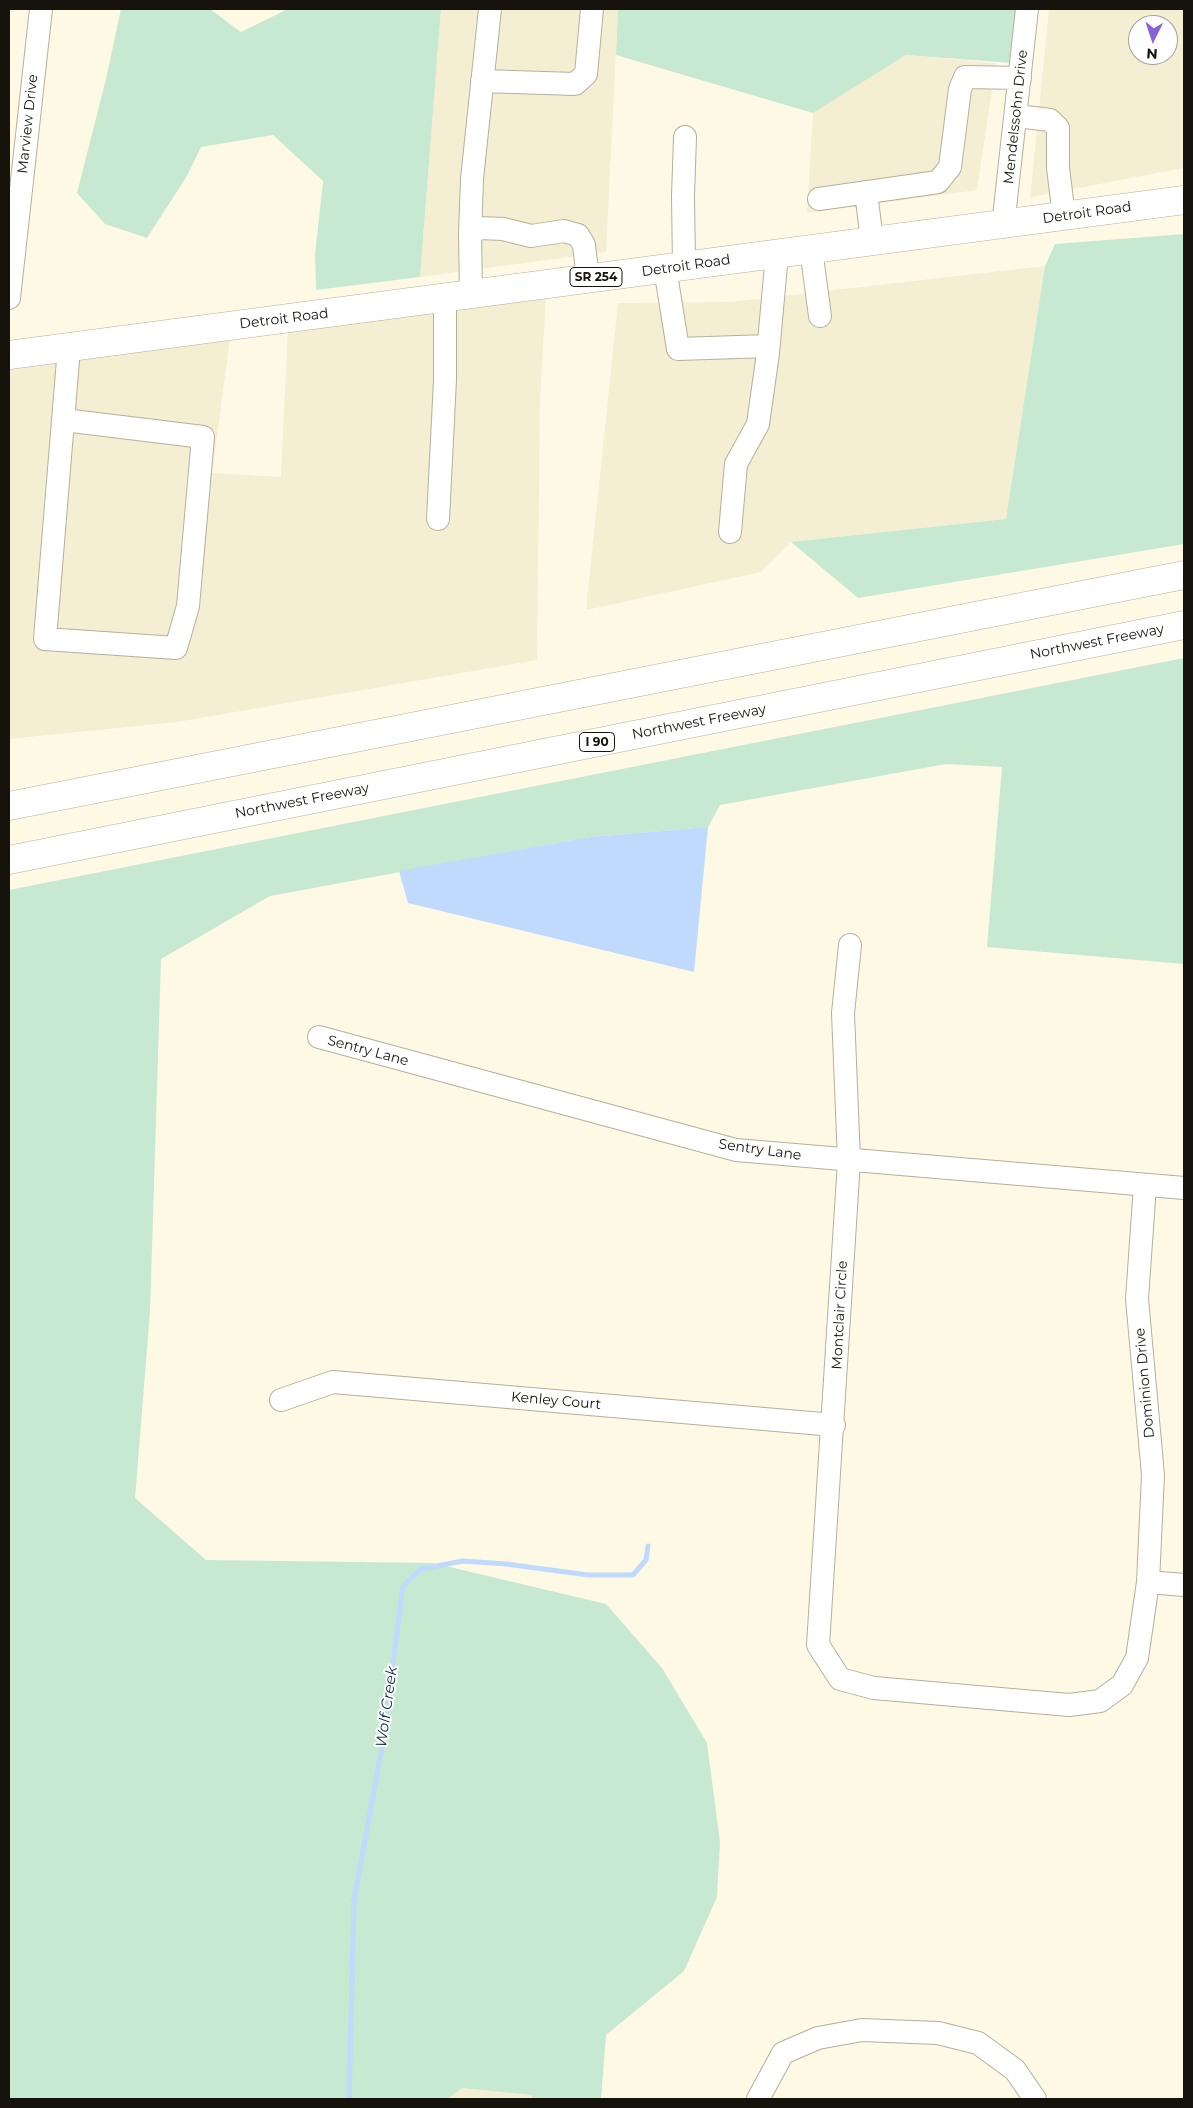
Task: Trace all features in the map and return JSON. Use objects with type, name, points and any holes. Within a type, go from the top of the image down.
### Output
[{"type":"main road","name":"Detroit Road","points":[[9,355],[872,241],[1004,226],[1184,200]]},
{"type":"main road","points":[[9,806],[1184,576]]},
{"type":"main road","name":"Northwest Freeway","points":[[9,860],[1184,625]]},
{"type":"street","name":"Marview Drive","points":[[9,298],[12,243],[41,9]]},
{"type":"street","points":[[438,519],[445,380],[470,234],[472,179],[490,9]]},
{"type":"street","points":[[482,81],[575,84],[586,74],[592,9]]},
{"type":"street","name":"Mendelssohn Drive","points":[[1004,226],[1027,9]]},
{"type":"street","points":[[819,199],[938,182],[950,168],[960,89],[965,77],[1020,78]]},
{"type":"street","points":[[1017,116],[1050,120],[1058,128],[1058,168],[1064,216]]},
{"type":"street","points":[[685,137],[683,196],[674,267],[678,349],[768,346]]},
{"type":"street","points":[[866,192],[872,241]]},
{"type":"street","points":[[470,234],[480,228],[503,229],[531,236],[564,231],[578,236],[584,245],[588,279]]},
{"type":"street","points":[[811,249],[820,316]]},
{"type":"street","points":[[730,532],[736,464],[758,424],[777,254]]},
{"type":"street","points":[[64,420],[203,437],[188,606],[176,648],[45,639],[70,348]]},
{"type":"street","name":"Montclair Circle","points":[[840,1679],[818,1645],[834,1426],[849,1161],[843,1013],[850,946]]},
{"type":"street","name":"Sentry Lane","points":[[319,1038],[736,1150],[1184,1188]]},
{"type":"street","name":"Dominion Drive","points":[[840,1679],[874,1688],[1069,1705],[1100,1700],[1122,1685],[1137,1658],[1148,1582],[1153,1475],[1137,1299],[1145,1185]]},
{"type":"street","name":"Kenley Court","points":[[281,1400],[333,1382],[834,1426]]},
{"type":"street","points":[[1148,1582],[1184,1585]]},
{"type":"street","points":[[758,2099],[783,2053],[818,2038],[862,2030],[938,2034],[978,2043],[1015,2070],[1036,2099]]},
{"type":"shaded area","points":[[441,9],[618,9],[606,252],[420,277]]},
{"type":"shaded area","points":[[1049,9],[1184,9],[1184,168],[1036,196],[1030,199]]},
{"type":"shaded area","points":[[906,55],[996,63],[977,190],[807,213],[813,113]]},
{"type":"shaded area","points":[[1045,266],[1006,519],[791,542],[761,572],[586,610],[618,303],[730,302]]},
{"type":"shaded area","points":[[546,296],[540,399],[537,660],[177,722],[9,739],[9,367],[230,339],[212,473],[281,477],[288,328]]},
{"type":"shaded area","points":[[462,2088],[532,2095],[532,2099],[447,2099]]},
{"type":"green space","points":[[121,9],[210,9],[241,32],[288,9],[441,9],[420,277],[316,290],[315,255],[323,181],[273,135],[201,147],[187,176],[147,238],[105,224],[77,193],[106,79]]},
{"type":"green space","points":[[618,9],[1016,9],[1012,63],[906,55],[813,113],[616,55]]},
{"type":"green space","points":[[1184,234],[1184,544],[858,598],[791,542],[1006,519],[1045,266],[1055,244]]},
{"type":"green space","points":[[1184,658],[1184,964],[987,947],[1002,767],[946,764],[720,805],[708,827],[590,837],[270,896],[161,959],[150,1312],[135,1498],[206,1560],[433,1563],[606,1604],[662,1668],[707,1743],[720,1842],[717,1897],[684,1971],[606,2035],[601,2099],[532,2099],[532,2095],[462,2088],[447,2099],[9,2099],[9,890]]},
{"type":"water","points":[[708,827],[694,972],[408,903],[399,871],[590,837]]},
{"type":"waterway","name":"Wolf Creek","points":[[349,2099],[354,1900],[381,1753],[403,1586],[421,1569],[463,1561],[506,1564],[588,1575],[633,1575],[646,1560],[648,1546]]}]
